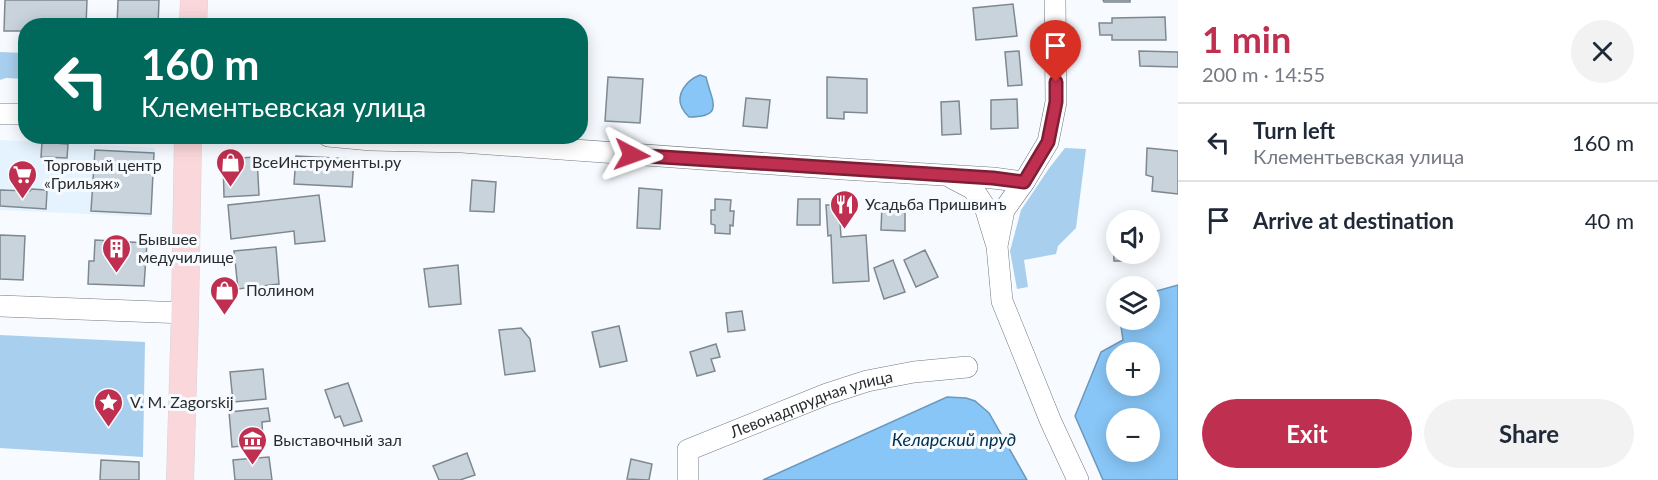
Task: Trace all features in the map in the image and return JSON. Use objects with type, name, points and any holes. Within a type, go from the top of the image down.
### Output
[{"type":"main road","points":[[193,18],[194,0]]},
{"type":"main road","points":[[180,480],[188,144]]},
{"type":"street","points":[[997,246],[1004,210],[1048,142],[1056,102],[1055,0]]},
{"type":"street","points":[[0,114],[18,114]]},
{"type":"street","points":[[487,144],[1024,182]]},
{"type":"street","points":[[944,175],[973,189],[986,207],[997,246],[1002,301],[1051,422],[1078,480]]},
{"type":"street","points":[[0,306],[185,313]]},
{"type":"street","name":"Левонадпрудная улица","points":[[688,480],[688,450],[827,394],[867,381],[914,372],[967,368]]},
{"type":"shaded area","points":[[0,52],[18,53],[18,79],[0,80]]},
{"type":"shaded area","points":[[0,140],[18,141],[18,144],[155,148],[151,217],[0,210]]},
{"type":"shaded area","points":[[1065,148],[1086,149],[1076,228],[1058,246],[1056,254],[1024,260],[1028,287],[1017,289],[1010,251],[1021,210]]},
{"type":"shaded area","points":[[0,335],[145,342],[143,457],[0,448]]},
{"type":"water","points":[[700,75],[706,77],[713,101],[712,111],[708,114],[689,117],[680,103],[681,93],[691,80]]},
{"type":"water","points":[[1178,285],[1178,480],[1103,480],[1075,416],[1101,352],[1106,349],[1106,396],[1160,396],[1160,342],[1119,342],[1123,340],[1122,330],[1160,330],[1160,290]]},
{"type":"water","name":"Келарский пруд","points":[[947,397],[975,401],[989,413],[1027,480],[763,480]]},
{"type":"building","points":[[5,0],[87,0],[86,18],[18,18],[18,31],[4,31]]},
{"type":"building","points":[[118,0],[159,0],[158,18],[117,18]]},
{"type":"building","points":[[1103,0],[1130,0],[1130,2],[1104,2]]},
{"type":"building","points":[[1013,4],[1017,36],[976,40],[973,8]]},
{"type":"building","points":[[1165,17],[1166,40],[1112,40],[1112,35],[1100,35],[1099,23],[1112,23],[1112,18]]},
{"type":"building","points":[[1019,51],[1022,85],[1008,86],[1005,52]]},
{"type":"building","points":[[1139,51],[1178,52],[1178,67],[1140,66]]},
{"type":"building","points":[[608,77],[643,79],[640,123],[605,121]]},
{"type":"building","points":[[827,77],[867,79],[867,113],[844,112],[844,119],[827,118]]},
{"type":"building","points":[[746,98],[770,100],[767,128],[743,126]]},
{"type":"building","points":[[1017,99],[1018,128],[991,129],[991,100]]},
{"type":"building","points":[[959,101],[961,134],[942,135],[941,102]]},
{"type":"building","points":[[42,144],[68,144],[67,158],[41,157]]},
{"type":"building","points":[[1147,148],[1178,151],[1178,194],[1152,191],[1153,177],[1146,175]]},
{"type":"building","points":[[95,150],[154,153],[151,214],[91,211]]},
{"type":"building","points":[[296,156],[354,159],[352,187],[294,184]]},
{"type":"building","points":[[257,157],[259,195],[224,197],[223,159]]},
{"type":"building","points":[[472,180],[496,182],[494,212],[470,211]]},
{"type":"building","points":[[639,188],[662,190],[660,229],[637,228]]},
{"type":"building","name":"Торговый центр «Грильяж»","points":[[31,189],[46,190],[46,209],[0,206],[0,190],[30,191]]},
{"type":"building","points":[[319,195],[325,241],[295,244],[294,231],[231,239],[228,205]]},
{"type":"building","points":[[715,199],[731,200],[730,211],[734,211],[730,234],[715,233],[715,225],[711,224],[711,210],[715,210]]},
{"type":"building","points":[[798,199],[820,199],[820,225],[797,225]]},
{"type":"building","points":[[882,204],[905,205],[905,231],[881,230]]},
{"type":"building","points":[[826,205],[839,205],[841,237],[866,235],[869,281],[833,283],[831,235],[828,236]]},
{"type":"building","points":[[0,235],[25,236],[23,280],[0,279]]},
{"type":"building","name":"Бывшее медучилище","points":[[95,240],[147,243],[144,286],[88,284],[89,261],[94,261]]},
{"type":"building","points":[[276,247],[279,284],[238,289],[234,251]]},
{"type":"building","points":[[925,250],[938,277],[916,287],[904,260]]},
{"type":"building","points":[[893,260],[905,292],[884,299],[874,268]]},
{"type":"building","points":[[458,265],[461,304],[429,307],[424,269]]},
{"type":"building","points":[[742,311],[745,330],[728,332],[726,313]]},
{"type":"building","points":[[619,326],[627,361],[600,367],[592,332]]},
{"type":"building","points":[[521,328],[530,339],[535,371],[505,375],[499,330]]},
{"type":"building","points":[[716,344],[720,357],[711,359],[715,371],[697,376],[690,352]]},
{"type":"building","points":[[263,369],[266,399],[233,402],[230,372]]},
{"type":"building","points":[[348,383],[362,421],[344,426],[340,416],[335,418],[325,390]]},
{"type":"building","points":[[268,408],[270,421],[262,422],[263,444],[232,447],[229,412]]},
{"type":"building","points":[[467,453],[475,475],[460,480],[439,480],[433,466]]},
{"type":"building","name":"Выставочный зал","points":[[269,457],[272,480],[235,480],[233,460]]},
{"type":"building","points":[[631,459],[652,464],[649,480],[627,479]]},
{"type":"building","points":[[101,460],[139,462],[139,480],[100,480]]},
{"type":"place","name":"ВсеИнструменты.ру","points":[[231,188]]},
{"type":"place","name":"Торговый центр «Грильяж»","points":[[23,200]]},
{"type":"place","name":"Усадьба Пришвинъ","points":[[844,230]]},
{"type":"place","name":"Бывшее медучилище","points":[[117,274]]},
{"type":"place","name":"Полином","points":[[225,316]]},
{"type":"place","name":"V. M. Zagorskij","points":[[109,428]]},
{"type":"place","name":"Выставочный зал","points":[[252,466]]},
{"type":"route","points":[[632,155],[993,178],[1024,182],[1048,142],[1056,102],[1056,82]]}]
